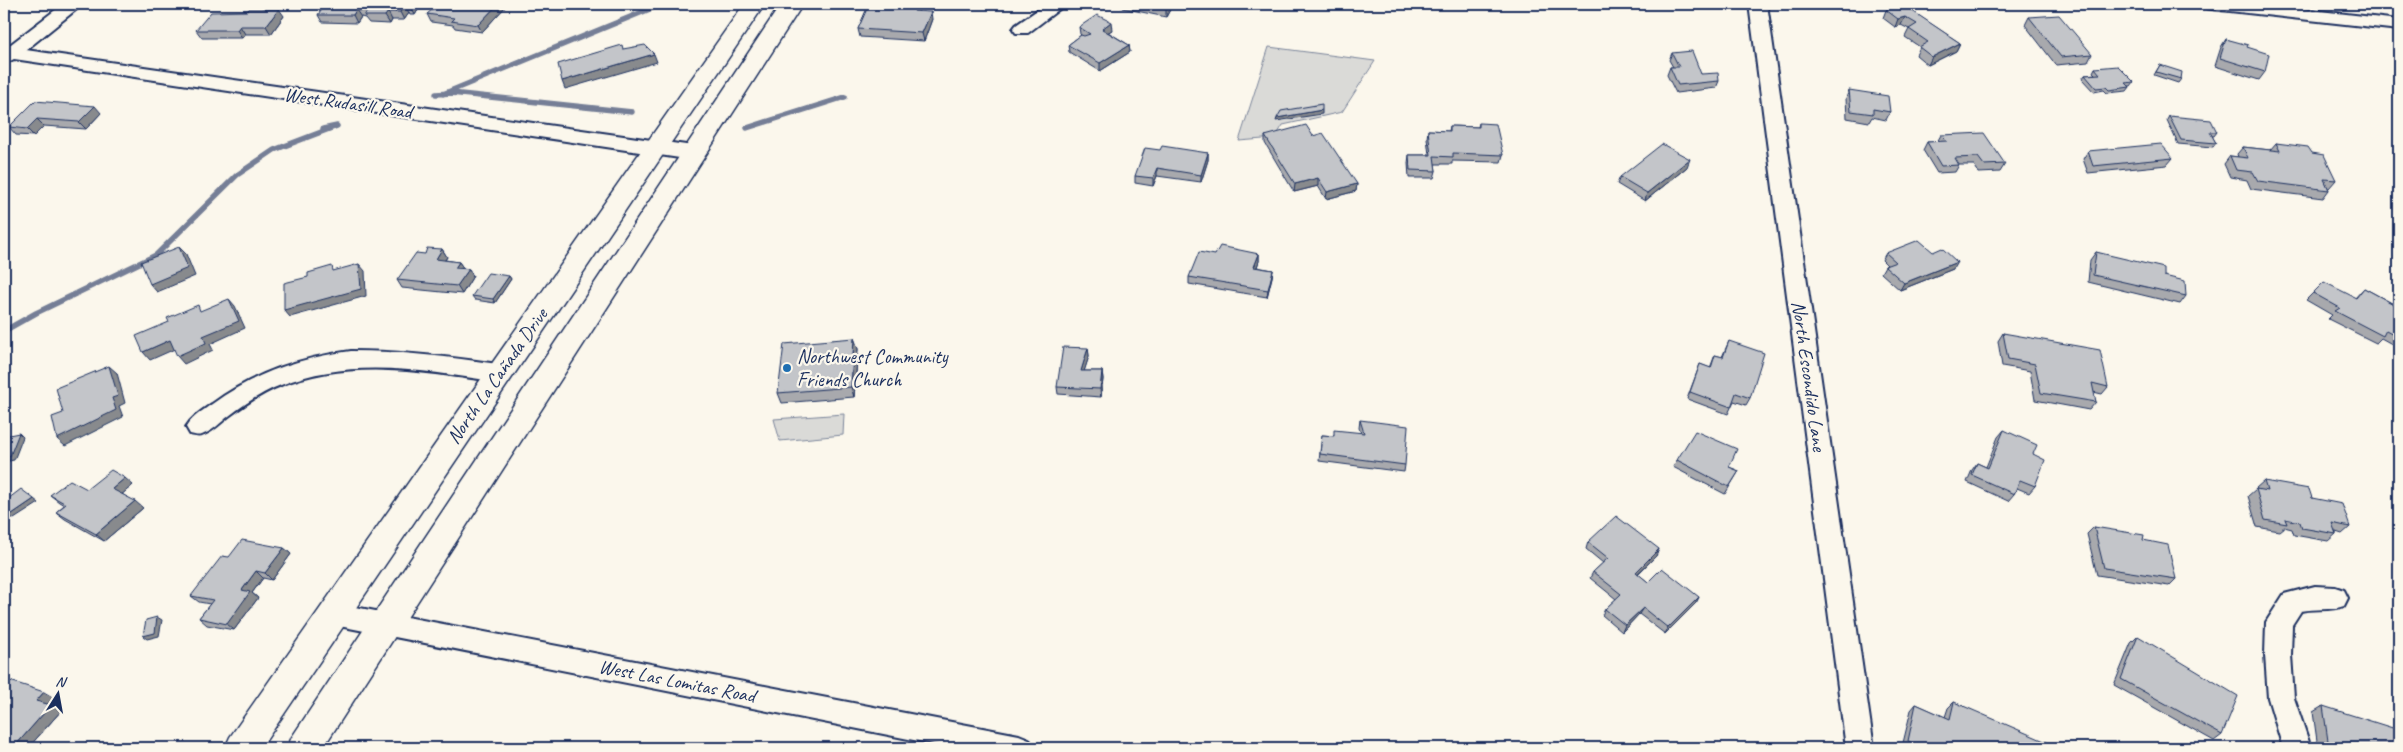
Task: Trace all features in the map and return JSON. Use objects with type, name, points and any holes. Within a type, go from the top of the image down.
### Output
[{"type":"main road","name":"North La Cañada Drive","points":[[242,748],[498,373],[754,4]]},
{"type":"main road","name":"North La Cañada Drive","points":[[304,748],[792,4]]},
{"type":"street","points":[[6,54],[74,4]]},
{"type":"street","points":[[1022,29],[1057,4]]},
{"type":"street","name":"North Escondido Lane","points":[[1758,4],[1860,748]]},
{"type":"street","points":[[2212,4],[2399,25]]},
{"type":"street","name":"West Rudasill Road","points":[[6,54],[693,153]]},
{"type":"street","points":[[198,427],[234,399],[264,382],[300,367],[342,359],[385,359],[498,373]]},
{"type":"street","points":[[2297,748],[2281,698],[2278,655],[2279,622],[2293,602],[2314,597],[2335,598]]},
{"type":"street","name":"West Las Lomitas Road","points":[[334,614],[1019,748]]},
{"type":"shaded area","points":[[1269,47],[1375,61],[1342,112],[1283,125],[1275,138],[1239,141]]},
{"type":"shaded area","points":[[844,414],[843,435],[780,441],[774,419]]},
{"type":"building","points":[[326,4],[405,5],[400,12],[388,12],[385,16],[364,16],[368,10],[356,10],[353,15],[318,15]]},
{"type":"building","points":[[408,4],[413,4],[411,7],[405,7]]},
{"type":"building","points":[[439,4],[498,4],[478,25],[451,21],[454,18],[427,14]]},
{"type":"building","points":[[869,4],[917,4],[914,11],[931,12],[922,33],[858,29]]},
{"type":"building","points":[[1138,4],[1169,4],[1166,9]]},
{"type":"building","points":[[1902,4],[1960,43],[1932,57],[1919,47],[1928,42],[1909,29],[1917,24],[1905,17],[1898,19],[1886,10]]},
{"type":"building","points":[[249,9],[279,9],[266,26],[240,26],[237,30],[196,30],[211,12],[247,11]]},
{"type":"building","points":[[1097,15],[1111,22],[1102,29],[1129,45],[1100,63],[1068,45],[1081,35],[1090,34],[1079,27]]},
{"type":"building","points":[[2059,15],[2092,54],[2061,57],[2029,17]]},
{"type":"building","points":[[2226,39],[2248,45],[2247,47],[2269,54],[2265,72],[2220,58]]},
{"type":"building","points":[[622,45],[623,49],[645,45],[654,54],[562,81],[558,64]]},
{"type":"building","points":[[1692,51],[1701,74],[1718,73],[1719,81],[1678,85],[1670,67],[1679,67],[1672,53]]},
{"type":"building","points":[[2160,65],[2182,72],[2181,79],[2156,72]]},
{"type":"building","points":[[2118,66],[2134,82],[2126,83],[2130,87],[2109,90],[2106,87],[2096,88],[2085,75],[2100,74],[2095,68]]},
{"type":"building","points":[[1849,90],[1888,96],[1890,112],[1873,109],[1873,114],[1851,111]]},
{"type":"building","points":[[35,101],[95,106],[79,122],[37,119],[27,129],[9,127]]},
{"type":"building","points":[[1322,104],[1322,110],[1277,118],[1281,111]]},
{"type":"building","points":[[2169,116],[2211,120],[2217,132],[2210,132],[2216,143],[2181,140]]},
{"type":"building","points":[[1479,123],[1496,124],[1503,155],[1453,153],[1453,157],[1434,156],[1436,171],[1410,170],[1409,155],[1431,155],[1428,130],[1450,131],[1450,126],[1479,127]]},
{"type":"building","points":[[1306,125],[1313,136],[1323,133],[1357,184],[1327,192],[1318,178],[1295,184],[1265,136]]},
{"type":"building","points":[[1984,133],[2005,164],[1984,165],[1978,157],[1955,158],[1959,165],[1941,166],[1927,142],[1947,141],[1941,135]]},
{"type":"building","points":[[2276,143],[2308,147],[2312,153],[2324,155],[2336,180],[2324,179],[2329,190],[2258,181],[2253,172],[2236,170],[2230,156],[2248,158],[2243,147],[2280,151]]},
{"type":"building","points":[[1662,144],[1690,159],[1647,193],[1620,177]]},
{"type":"building","points":[[2161,144],[2173,158],[2093,166],[2088,151]]},
{"type":"building","points":[[1162,146],[1208,153],[1201,175],[1157,168],[1153,178],[1135,176],[1145,148],[1160,150]]},
{"type":"building","points":[[1919,240],[1933,252],[1942,248],[1957,262],[1904,283],[1885,266],[1896,262],[1886,253]]},
{"type":"building","points":[[1220,246],[1259,254],[1254,267],[1273,270],[1268,290],[1189,277],[1199,252],[1215,255]]},
{"type":"building","points":[[179,247],[188,268],[150,284],[141,262]]},
{"type":"building","points":[[427,248],[442,249],[436,259],[459,262],[455,268],[469,269],[457,286],[397,280],[416,253],[425,254]]},
{"type":"building","points":[[2096,252],[2164,268],[2164,276],[2185,281],[2186,296],[2093,275]]},
{"type":"building","points":[[359,264],[361,289],[284,310],[284,283],[308,277],[308,273],[332,266],[333,271]]},
{"type":"building","points":[[488,273],[509,276],[493,299],[472,296]]},
{"type":"building","points":[[2324,282],[2356,298],[2364,288],[2399,307],[2399,337],[2386,330],[2383,336],[2335,311],[2340,308],[2313,293]]},
{"type":"building","points":[[229,299],[239,321],[203,336],[206,343],[177,356],[170,340],[143,352],[136,336],[169,322],[167,318],[198,305],[200,311]]},
{"type":"building","points":[[2003,333],[2100,350],[2108,387],[2092,383],[2096,402],[2041,393],[2035,364],[2008,359]]},
{"type":"building","points":[[854,338],[851,387],[778,393],[784,344]]},
{"type":"building","points":[[1729,341],[1764,353],[1750,398],[1736,393],[1731,407],[1690,392],[1700,364],[1711,368],[1715,355],[1723,357]]},
{"type":"building","points":[[1063,347],[1088,348],[1081,371],[1102,371],[1100,389],[1057,387]]},
{"type":"building","points":[[109,366],[118,396],[112,398],[116,410],[57,439],[52,417],[63,413],[56,388]]},
{"type":"building","points":[[1360,420],[1408,426],[1405,465],[1320,454],[1322,435],[1334,436],[1334,430],[1364,433]]},
{"type":"building","points":[[2004,430],[2037,445],[2033,454],[2045,460],[2035,486],[2020,480],[2014,494],[1972,475],[1977,463],[1988,468]]},
{"type":"building","points":[[1695,431],[1737,449],[1729,467],[1739,471],[1729,487],[1677,460]]},
{"type":"building","points":[[19,433],[10,456],[4,457],[4,436]]},
{"type":"building","points":[[111,470],[125,478],[112,489],[135,501],[96,534],[56,512],[66,504],[50,495],[70,480],[87,489]]},
{"type":"building","points":[[2264,481],[2309,489],[2312,498],[2342,504],[2350,527],[2332,523],[2336,534],[2302,528],[2300,522],[2285,519],[2287,524],[2265,520],[2256,489],[2267,491]]},
{"type":"building","points":[[21,489],[34,499],[9,516],[4,512],[4,502]]},
{"type":"building","points":[[1616,516],[1659,549],[1636,572],[1648,582],[1662,568],[1699,597],[1668,628],[1643,608],[1625,625],[1605,609],[1621,594],[1593,572],[1608,558],[1588,542]]},
{"type":"building","points":[[2094,527],[2144,535],[2143,540],[2168,545],[2176,579],[2104,568]]},
{"type":"building","points":[[242,540],[284,548],[265,573],[256,571],[242,590],[250,592],[227,624],[199,618],[213,600],[191,596],[222,556],[229,557]]},
{"type":"building","points":[[157,617],[155,633],[143,636],[146,620]]},
{"type":"building","points":[[2138,636],[2238,696],[2222,735],[2121,679]]},
{"type":"building","points":[[4,679],[44,692],[36,701],[51,705],[15,746],[4,742]]},
{"type":"building","points":[[1954,702],[2049,743],[2048,748],[1923,748],[1908,741],[1916,704],[1950,719]]},
{"type":"building","points":[[2323,706],[2399,730],[2399,748],[2329,748]]},
{"type":"waterway","points":[[444,93],[662,4]]},
{"type":"waterway","points":[[436,94],[444,93]]},
{"type":"waterway","points":[[444,93],[632,112]]},
{"type":"waterway","points":[[747,128],[845,97]]},
{"type":"waterway","points":[[4,331],[36,313],[156,255],[237,175],[274,150],[337,126],[323,129]]},
{"type":"place","name":"Northwest Community Friends Church","points":[[787,368]]}]
